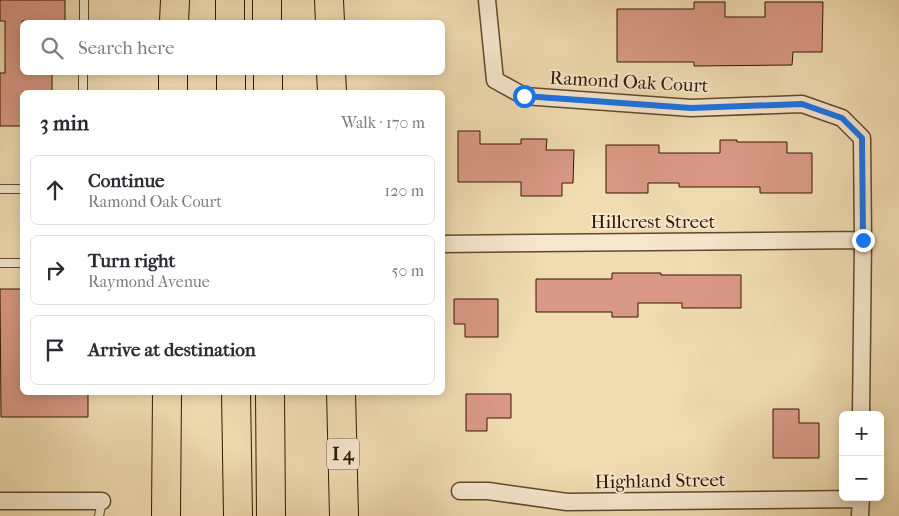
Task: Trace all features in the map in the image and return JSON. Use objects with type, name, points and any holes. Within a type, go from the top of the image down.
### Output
[{"type":"highway","points":[[174,0],[174,20]]},
{"type":"highway","points":[[230,0],[230,20]]},
{"type":"highway","points":[[267,0],[268,20]]},
{"type":"highway","points":[[329,0],[330,20]]},
{"type":"highway","points":[[173,75],[173,90]]},
{"type":"highway","points":[[231,75],[231,90]]},
{"type":"highway","points":[[268,75],[268,90]]},
{"type":"highway","points":[[331,75],[332,90]]},
{"type":"highway","points":[[166,516],[167,395]]},
{"type":"highway","points":[[236,395],[238,516]]},
{"type":"highway","points":[[270,395],[271,516]]},
{"type":"highway","name":"I 4","points":[[341,395],[344,516]]},
{"type":"street","name":"Ramond Oak Court","points":[[487,0],[495,80],[524,96],[691,108],[802,104],[842,118],[862,138],[863,240]]},
{"type":"street","name":"Hillcrest Street","points":[[445,244],[863,240]]},
{"type":"street","points":[[861,411],[863,240]]},
{"type":"street","name":"Highland Street","points":[[460,490],[488,491],[567,502],[839,498]]},
{"type":"street","points":[[0,501],[100,508]]},
{"type":"street","points":[[860,516],[861,501]]},
{"type":"lane","points":[[84,0],[84,20]]},
{"type":"lane","points":[[83,75],[83,90]]},
{"type":"lane","points":[[0,189],[20,189]]},
{"type":"lane","points":[[0,263],[20,263]]},
{"type":"building","points":[[0,0],[65,0],[65,20],[20,20],[20,75],[52,75],[52,90],[20,90],[20,126],[0,126],[0,73],[5,73],[5,21],[0,21]]},
{"type":"building","points":[[694,2],[725,2],[725,17],[765,17],[765,2],[823,2],[822,52],[793,52],[792,65],[694,66],[694,62],[617,62],[617,9],[694,9]]},
{"type":"building","points":[[458,131],[480,131],[480,144],[521,144],[521,139],[547,139],[546,150],[574,150],[573,183],[562,183],[562,196],[521,196],[521,182],[458,182]]},
{"type":"building","points":[[720,140],[787,142],[787,153],[812,153],[812,193],[760,193],[760,187],[679,187],[679,183],[648,183],[648,193],[606,193],[606,145],[659,145],[659,153],[720,153]]},
{"type":"building","points":[[612,273],[741,275],[741,308],[682,308],[682,303],[638,303],[638,317],[612,317],[612,312],[536,312],[536,279],[612,279]]},
{"type":"building","points":[[0,289],[20,289],[20,395],[88,395],[88,417],[1,417]]},
{"type":"building","points":[[454,299],[498,299],[498,337],[465,337],[465,324],[454,324]]},
{"type":"building","points":[[466,394],[511,394],[511,418],[487,418],[487,431],[466,431]]},
{"type":"building","points":[[773,409],[799,409],[799,423],[819,423],[819,458],[773,458]]},
{"type":"route","points":[[524,96],[691,108],[802,104],[842,118],[862,138],[863,240]]}]
